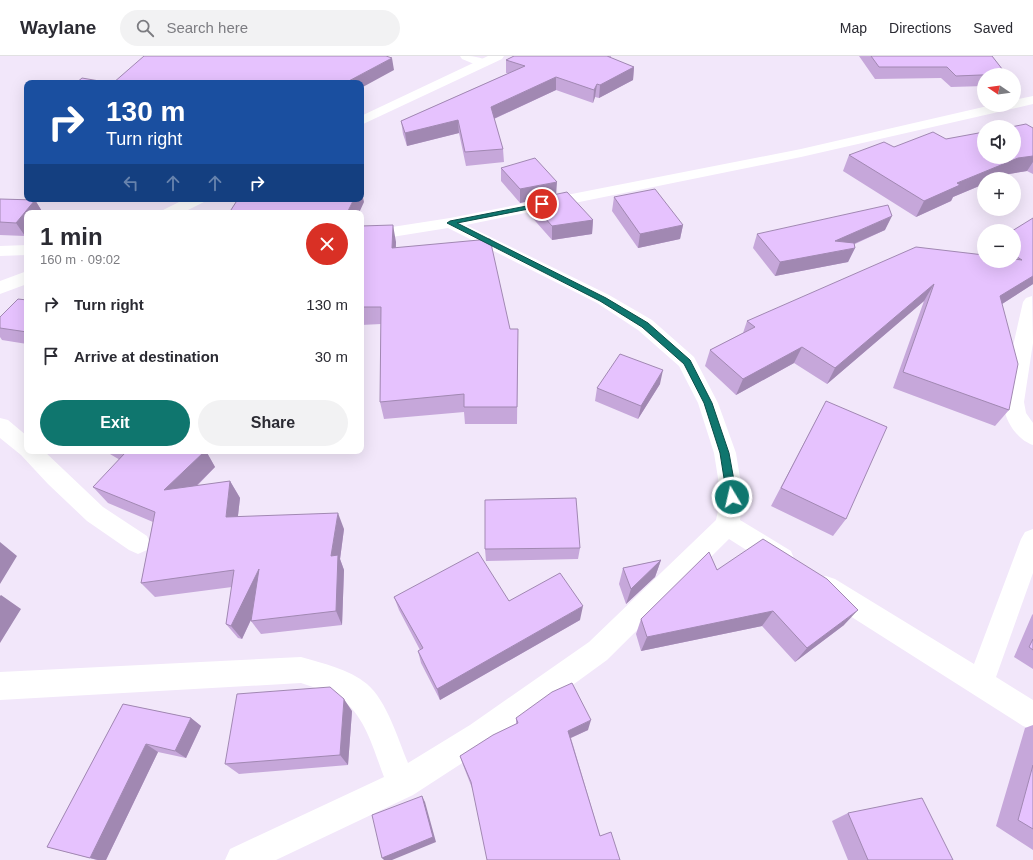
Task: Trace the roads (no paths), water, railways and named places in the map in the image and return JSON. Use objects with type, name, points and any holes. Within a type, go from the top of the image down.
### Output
[{"type":"street","points":[[466,56],[483,63]]},
{"type":"street","points":[[364,120],[498,56]]},
{"type":"street","points":[[1021,103],[1033,100]]},
{"type":"street","points":[[364,232],[392,232],[450,223],[801,153],[980,112]]},
{"type":"street","points":[[174,210],[192,202]]},
{"type":"street","points":[[241,860],[402,784],[480,735],[598,651],[727,525],[732,497],[725,453],[708,403],[688,362],[645,325],[603,299],[450,223]]},
{"type":"street","points":[[0,250],[24,250]]},
{"type":"street","points":[[0,288],[24,278]]},
{"type":"street","points":[[1032,302],[1013,408],[1021,424],[1033,437]]},
{"type":"street","points":[[0,426],[24,446]]},
{"type":"street","points":[[33,454],[56,478],[95,514],[138,543]]},
{"type":"street","points":[[727,525],[1033,716]]},
{"type":"street","points":[[980,683],[1033,539]]},
{"type":"street","points":[[0,686],[301,670],[329,679],[358,694],[371,711],[402,784]]}]
